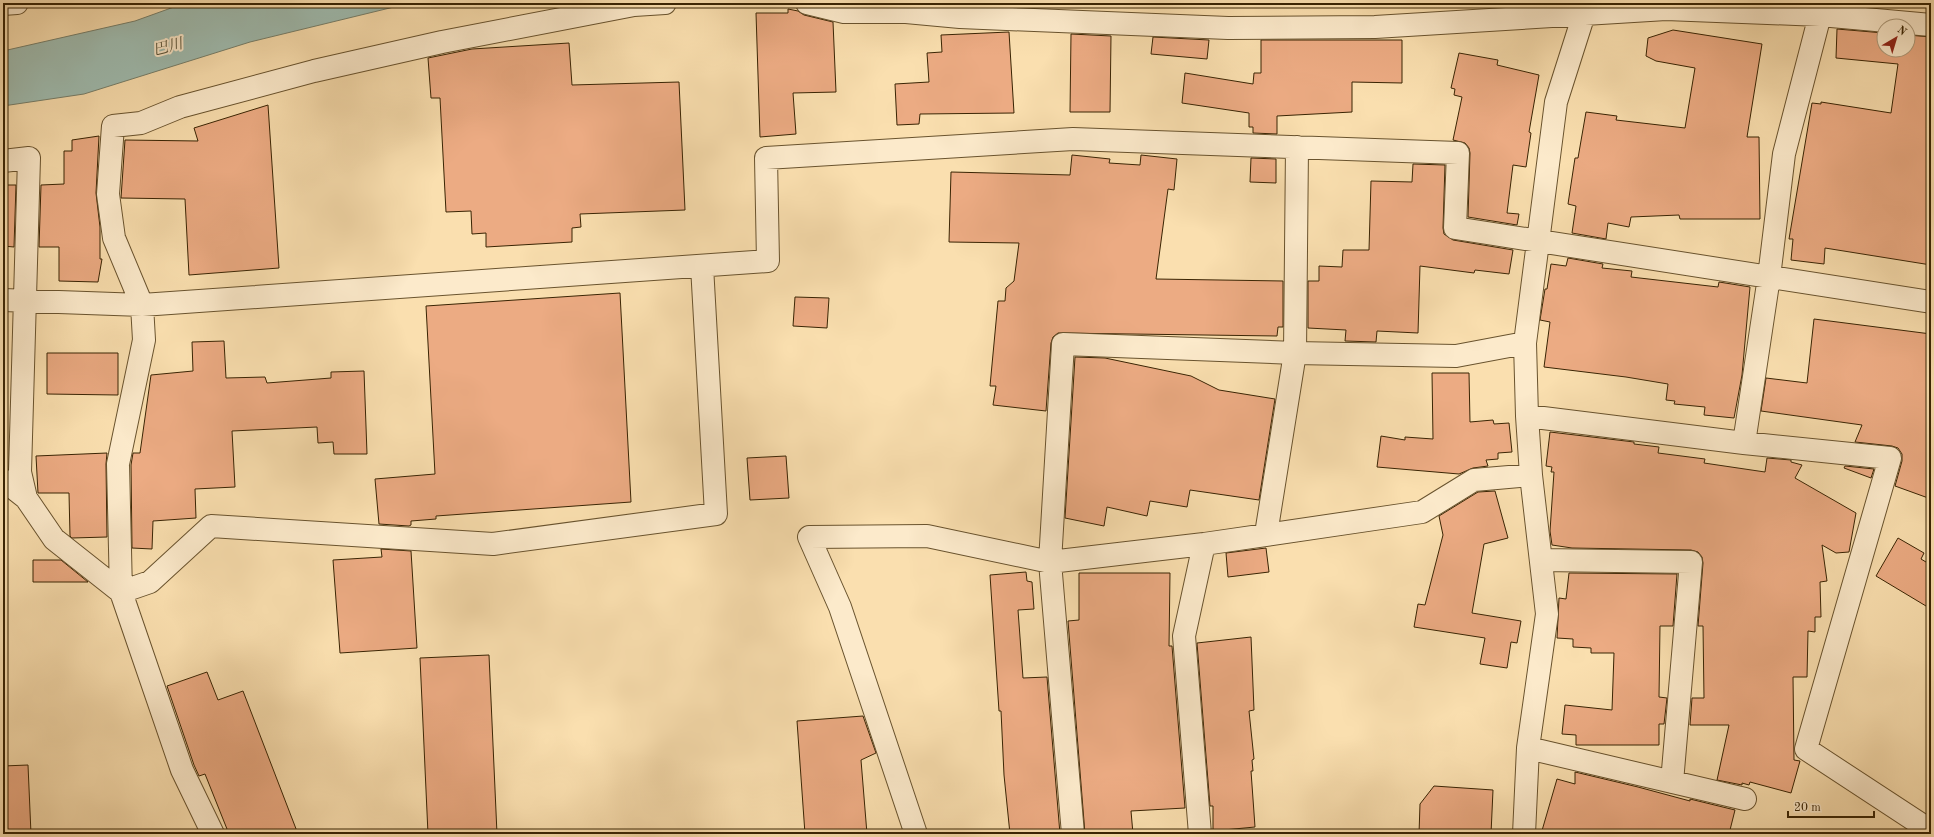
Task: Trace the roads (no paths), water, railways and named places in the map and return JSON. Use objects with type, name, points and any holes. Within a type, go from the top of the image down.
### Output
[{"type":"street","points":[[3,4],[17,3]]},
{"type":"street","points":[[213,834],[182,770],[121,592],[118,464],[144,340],[142,305],[114,238],[108,194],[113,126],[141,123],[180,107],[322,69],[442,42],[634,5],[665,3]]},
{"type":"street","points":[[807,3],[844,12],[906,12],[968,17],[1228,28],[1375,27],[1666,9],[1820,15],[1931,25]]},
{"type":"street","points":[[1524,834],[1528,748],[1547,614],[1527,416],[1525,343],[1556,102],[1584,14]]},
{"type":"street","points":[[1744,443],[1769,277],[1784,154],[1820,15]]},
{"type":"street","points":[[3,300],[142,305],[768,261],[766,158],[1073,139],[1458,154],[1456,228],[1931,302]]},
{"type":"street","points":[[1266,534],[1295,353],[1297,147]]},
{"type":"street","points":[[3,161],[29,158],[20,472],[26,498]]},
{"type":"street","points":[[121,592],[150,582],[211,526],[493,544],[716,514],[702,266]]},
{"type":"street","points":[[1072,834],[1050,562],[1063,344],[1295,353],[1456,356],[1525,343]]},
{"type":"street","points":[[1527,416],[1744,443],[1890,458],[1806,749],[1931,831]]},
{"type":"street","points":[[916,834],[840,607],[809,537],[927,536],[1050,562],[1204,544],[1422,512],[1474,480],[1532,475]]},
{"type":"street","points":[[3,480],[26,498],[54,539],[121,592]]},
{"type":"street","points":[[1200,834],[1184,636],[1204,544]]},
{"type":"street","points":[[1541,560],[1691,562],[1672,782]]},
{"type":"street","points":[[1528,748],[1745,798]]},
{"type":"water","name":"巴川","points":[[185,3],[417,3],[398,6],[250,42],[84,94],[3,106],[3,51],[135,21]]}]
